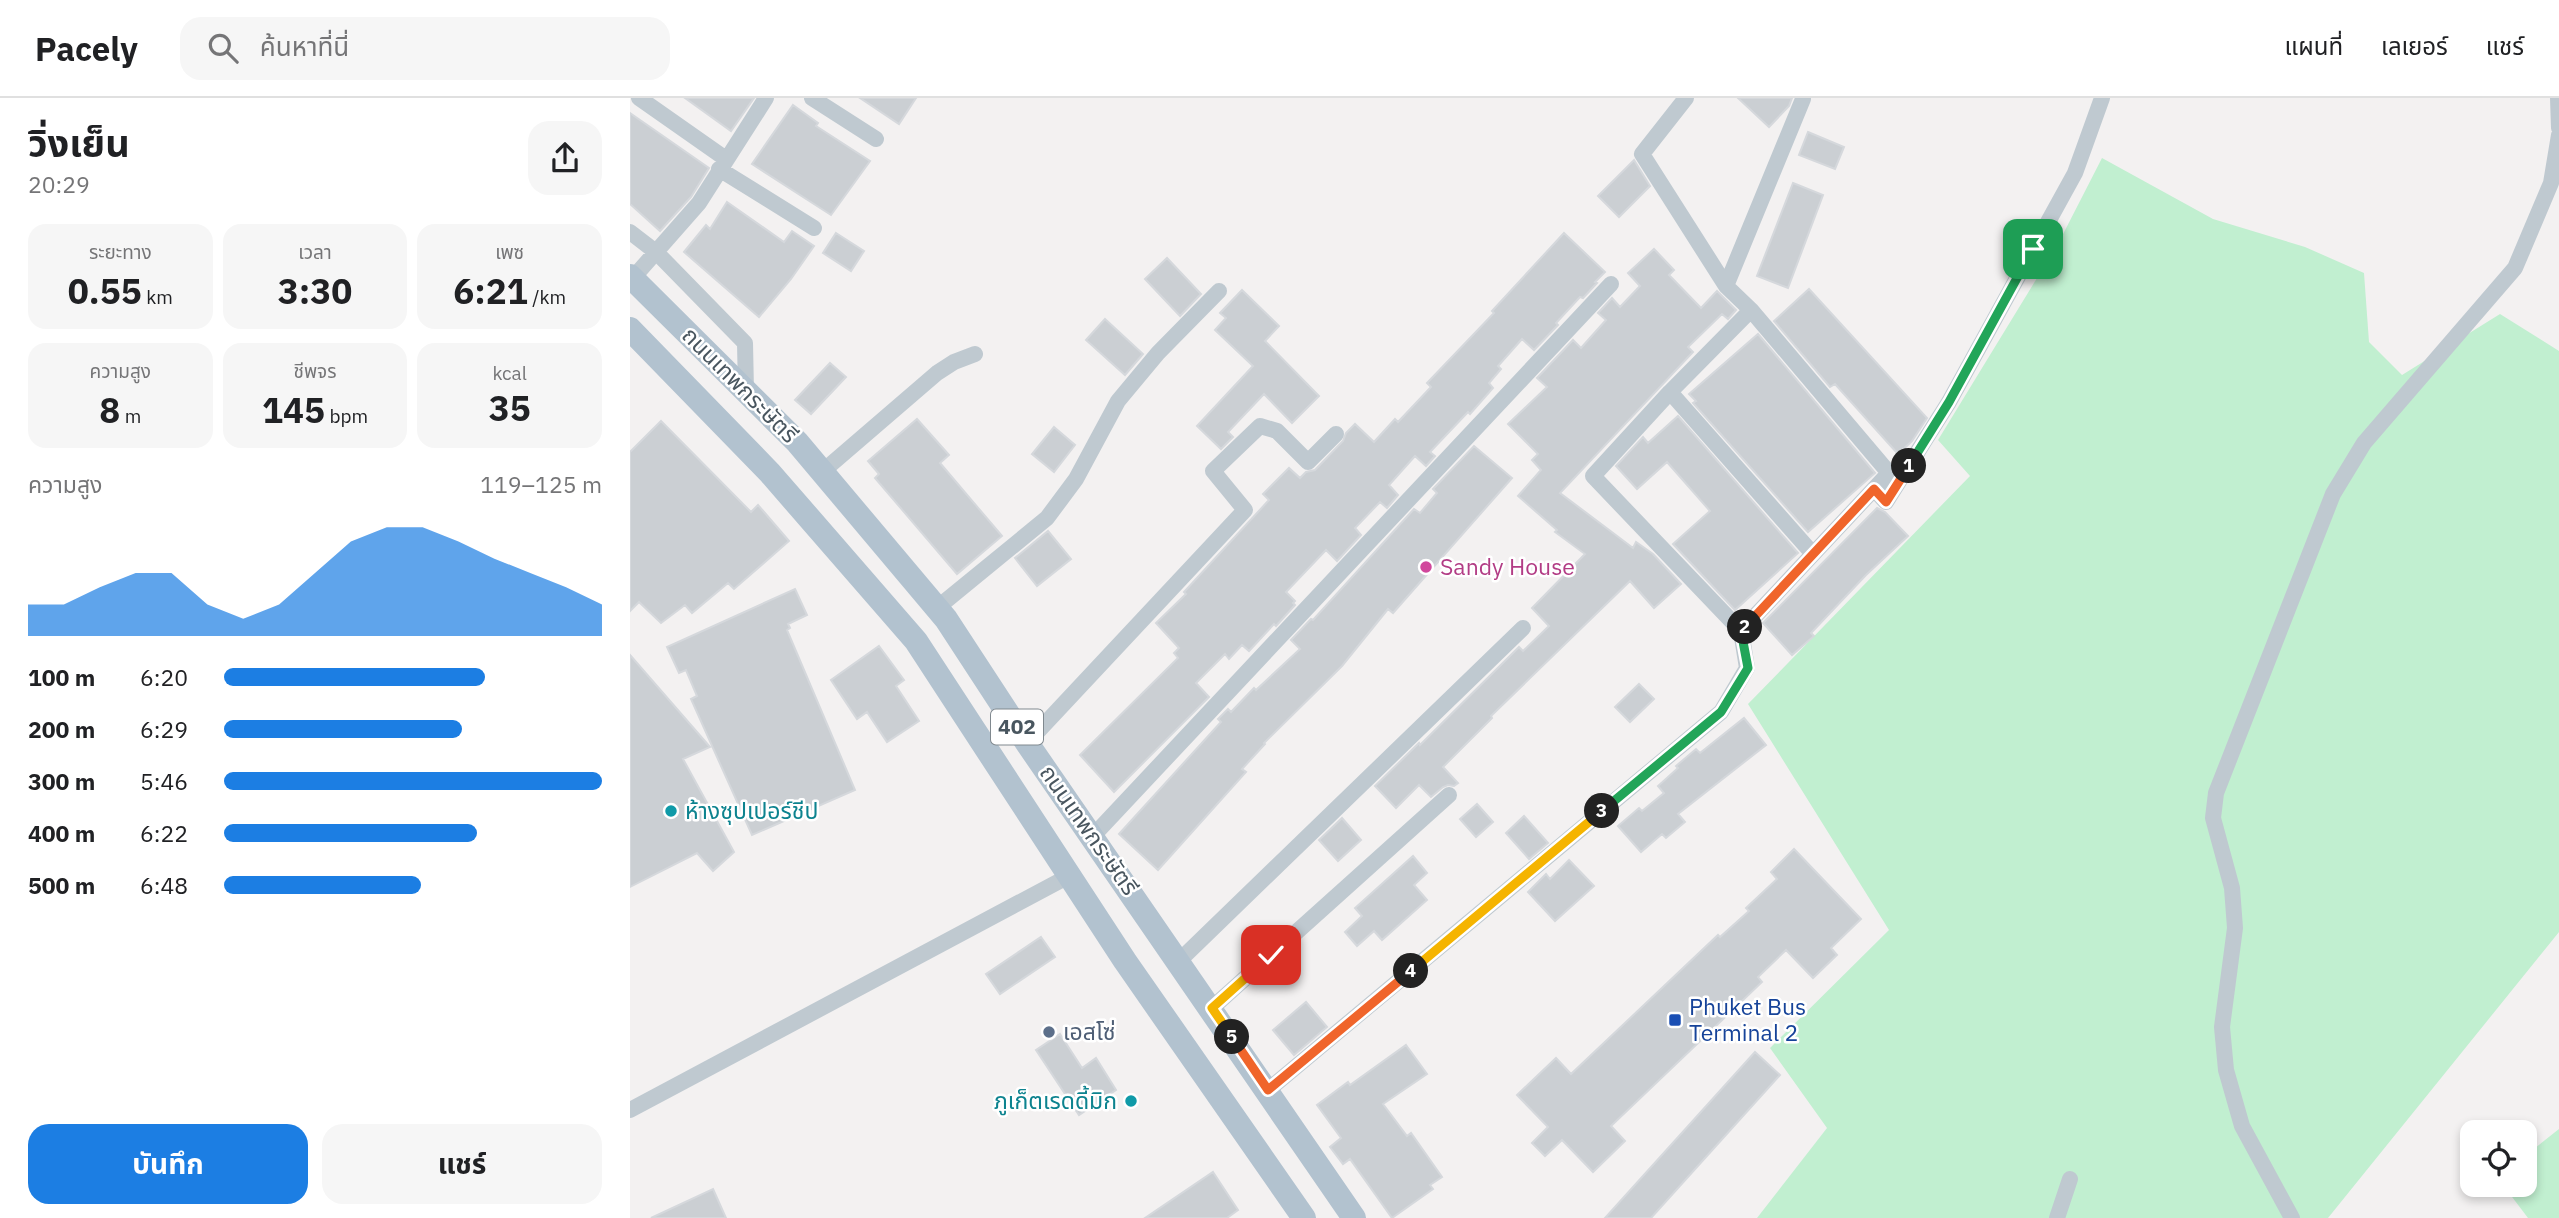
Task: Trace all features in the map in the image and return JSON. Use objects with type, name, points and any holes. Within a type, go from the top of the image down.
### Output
[{"type":"main road","name":"ถนนเทพกระษัตรี","points":[[632,277],[797,442],[937,608],[1354,1218]]},
{"type":"main road","name":"ถนนเทพกระษัตรี","points":[[630,329],[770,473],[916,641],[1125,961],[1304,1218]]},
{"type":"street","points":[[639,98],[723,164],[814,228]]},
{"type":"street","points":[[632,277],[699,203],[766,98]]},
{"type":"street","points":[[812,98],[876,139]]},
{"type":"street","points":[[1686,98],[1642,154],[1726,286],[1751,310],[1889,473],[1741,631]]},
{"type":"street","points":[[1874,489],[1886,502],[1949,402],[2075,173],[2102,98]]},
{"type":"street","points":[[2558,98],[2559,128]]},
{"type":"street","points":[[1726,286],[1803,99]]},
{"type":"street","points":[[2292,1218],[2242,1126],[2226,1070],[2222,1027],[2235,928],[2232,888],[2213,818],[2216,793],[2333,494],[2364,443],[2515,268],[2551,183],[2559,135]]},
{"type":"street","points":[[630,232],[656,252],[745,343],[746,391]]},
{"type":"street","points":[[1093,836],[1611,285]]},
{"type":"street","points":[[937,608],[1047,518],[1076,479],[1118,401],[1157,353],[1219,291]]},
{"type":"street","points":[[1268,1090],[1721,712],[1748,668],[1741,631],[1593,476],[1670,392],[1751,310]]},
{"type":"street","points":[[822,472],[937,373],[954,362],[975,354]]},
{"type":"street","points":[[1670,392],[1813,554]]},
{"type":"street","points":[[1027,743],[1245,510],[1213,471],[1260,426],[1277,431],[1308,462],[1336,434]]},
{"type":"street","points":[[1179,961],[1523,628]]},
{"type":"street","points":[[1212,1008],[1450,795]]},
{"type":"street","points":[[630,1110],[1069,876]]},
{"type":"street","points":[[2057,1218],[2070,1179]]},
{"type":"green space","points":[[2102,158],[2213,219],[2305,247],[2364,273],[2369,342],[2402,375],[2500,314],[2559,351],[2559,932],[2328,1218],[1757,1218],[1827,1128],[1770,1048],[1889,930],[1748,704],[1970,476],[1938,440],[2059,242]]},
{"type":"green space","points":[[2559,1129],[2559,1218],[2528,1218],[2512,1197],[2537,1197],[2537,1146]]},
{"type":"building","points":[[685,98],[754,98],[731,131]]},
{"type":"building","points":[[860,98],[916,98],[899,124]]},
{"type":"building","points":[[1738,98],[1792,98],[1789,106],[1769,127]]},
{"type":"building","points":[[793,105],[818,123],[816,126],[870,161],[831,215],[752,164]]},
{"type":"building","points":[[630,113],[709,168],[691,197],[660,231],[630,204]]},
{"type":"building","points":[[1808,132],[1844,147],[1835,169],[1799,155]]},
{"type":"building","points":[[1634,160],[1650,186],[1619,217],[1598,196]]},
{"type":"building","points":[[1793,183],[1823,195],[1788,288],[1757,276]]},
{"type":"building","points":[[727,202],[784,242],[792,231],[814,246],[759,317],[684,252],[706,225],[710,229]]},
{"type":"building","points":[[836,233],[864,251],[851,271],[823,253]]},
{"type":"building","points":[[1564,233],[1605,272],[1595,282],[1597,283],[1583,298],[1580,297],[1534,350],[1522,339],[1498,366],[1501,369],[1489,383],[1493,388],[1430,452],[1435,456],[1426,466],[1415,456],[1389,485],[1398,495],[1387,508],[1380,502],[1355,528],[1361,535],[1337,561],[1326,550],[1286,592],[1295,601],[1295,605],[1276,626],[1274,624],[1249,651],[1242,645],[1229,659],[1225,654],[1196,683],[1209,697],[1114,792],[1080,755],[1178,658],[1174,653],[1179,648],[1156,623],[1186,594],[1184,592],[1269,500],[1263,494],[1289,468],[1300,478],[1306,472],[1315,470],[1355,424],[1374,442],[1395,419],[1398,422],[1431,387],[1427,383],[1494,313],[1492,311]]},
{"type":"building","points":[[1654,249],[1674,270],[1669,275],[1701,308],[1717,291],[1736,310],[1728,319],[1722,314],[1688,347],[1693,352],[1560,493],[1633,548],[1636,542],[1653,554],[1681,584],[1654,608],[1630,581],[1491,716],[1443,767],[1458,783],[1443,787],[1431,797],[1419,785],[1396,808],[1375,786],[1519,647],[1523,651],[1549,626],[1532,608],[1585,554],[1555,532],[1557,530],[1518,496],[1541,470],[1532,460],[1538,454],[1508,424],[1547,387],[1537,378],[1573,340],[1581,348],[1606,320],[1598,313],[1612,298],[1620,307],[1640,286],[1628,273]]},
{"type":"building","points":[[1167,258],[1201,294],[1180,316],[1145,279]]},
{"type":"building","points":[[1809,289],[1927,418],[1912,441],[1898,454],[1835,384],[1830,387],[1774,321]]},
{"type":"building","points":[[1242,290],[1279,326],[1265,341],[1319,396],[1292,423],[1264,394],[1228,432],[1233,437],[1221,449],[1197,426],[1253,366],[1215,330],[1226,318],[1220,313]]},
{"type":"building","points":[[1105,319],[1143,354],[1125,375],[1086,340]]},
{"type":"building","points":[[1758,334],[1875,473],[1808,532],[1693,403],[1696,401],[1689,394]]},
{"type":"building","points":[[830,363],[846,377],[811,414],[795,400]]},
{"type":"building","points":[[1678,416],[1798,553],[1735,610],[1673,544],[1710,511],[1667,462],[1637,489],[1616,466],[1643,437],[1648,443]]},
{"type":"building","points":[[917,419],[949,455],[940,463],[1002,536],[957,574],[875,478],[879,474],[868,461]]},
{"type":"building","points":[[661,421],[751,512],[758,505],[789,541],[734,589],[728,583],[692,613],[685,605],[661,623],[639,602],[630,611],[630,452]]},
{"type":"building","points":[[1054,427],[1075,445],[1054,472],[1032,454]]},
{"type":"building","points":[[1474,446],[1512,478],[1393,613],[1388,609],[1342,666],[1264,743],[1242,769],[1246,772],[1158,870],[1119,834],[1221,722],[1218,719],[1228,709],[1231,712],[1254,688],[1256,690],[1300,649],[1291,640],[1313,620],[1414,509],[1420,513],[1437,493],[1433,489]]},
{"type":"building","points":[[1877,508],[1885,512],[1908,536],[1866,575],[1811,633],[1814,636],[1792,655],[1763,623]]},
{"type":"building","points":[[1048,531],[1071,559],[1037,586],[1015,558]]},
{"type":"building","points":[[795,589],[807,615],[788,624],[790,628],[787,630],[855,790],[752,835],[691,699],[697,696],[686,670],[679,673],[667,647]]},
{"type":"building","points":[[879,646],[904,680],[896,686],[919,721],[887,742],[867,712],[857,719],[831,680]]},
{"type":"building","name":"ห้างซุปเปอร์ชีป","points":[[630,655],[710,747],[683,759],[734,852],[713,871],[697,853],[630,887]]},
{"type":"building","points":[[1639,684],[1654,699],[1630,722],[1615,707]]},
{"type":"building","points":[[1744,718],[1766,745],[1678,814],[1685,822],[1666,838],[1662,834],[1641,852],[1618,826],[1639,808],[1642,811],[1664,793],[1658,786],[1678,768],[1676,766],[1696,749],[1700,753]]},
{"type":"building","points":[[1477,804],[1493,822],[1476,837],[1460,819]]},
{"type":"building","points":[[1524,816],[1548,843],[1529,859],[1506,833]]},
{"type":"building","points":[[1342,818],[1361,840],[1338,861],[1319,840]]},
{"type":"building","name":"Phuket Bus Terminal 2","points":[[1794,849],[1861,919],[1831,948],[1837,955],[1813,978],[1786,950],[1758,977],[1762,982],[1611,1126],[1625,1141],[1593,1172],[1562,1140],[1545,1156],[1532,1143],[1548,1127],[1517,1095],[1556,1058],[1571,1074],[1718,935],[1720,937],[1749,911],[1746,908],[1777,879],[1771,872]]},
{"type":"building","points":[[1413,856],[1427,873],[1414,885],[1427,900],[1382,940],[1374,931],[1357,946],[1345,932],[1362,916],[1355,908]]},
{"type":"building","points":[[1569,860],[1594,886],[1555,921],[1528,892],[1546,874],[1550,879]]},
{"type":"building","points":[[1041,937],[1055,957],[1000,994],[986,974]]},
{"type":"building","points":[[1306,1002],[1327,1027],[1294,1055],[1273,1030]]},
{"type":"building","points":[[1060,1034],[1082,1068],[1096,1058],[1116,1090],[1079,1115],[1036,1050]]},
{"type":"building","points":[[1406,1045],[1427,1074],[1383,1104],[1407,1136],[1411,1133],[1442,1177],[1430,1185],[1433,1189],[1392,1218],[1350,1159],[1343,1164],[1330,1147],[1341,1138],[1317,1105]]},
{"type":"building","points":[[1755,1052],[1780,1075],[1651,1218],[1605,1218]]},
{"type":"building","points":[[1213,1172],[1238,1210],[1227,1218],[1145,1218]]},
{"type":"building","points":[[713,1189],[726,1218],[651,1218]]},
{"type":"place","name":"Sandy House","points":[[1426,567]]},
{"type":"place","name":"ห้างซุปเปอร์ชีป","points":[[671,811]]},
{"type":"place","name":"Phuket Bus Terminal 2","points":[[1675,1020]]},
{"type":"place","name":"เอสโซ่","points":[[1049,1032]]},
{"type":"place","name":"ภูเก็ตเรดดี้มิก","points":[[1131,1101]]},
{"type":"route","points":[[1271,955],[1212,1008],[1268,1090],[1721,712],[1748,668],[1741,631],[1874,489],[1886,502],[1949,402],[2033,249]]}]
